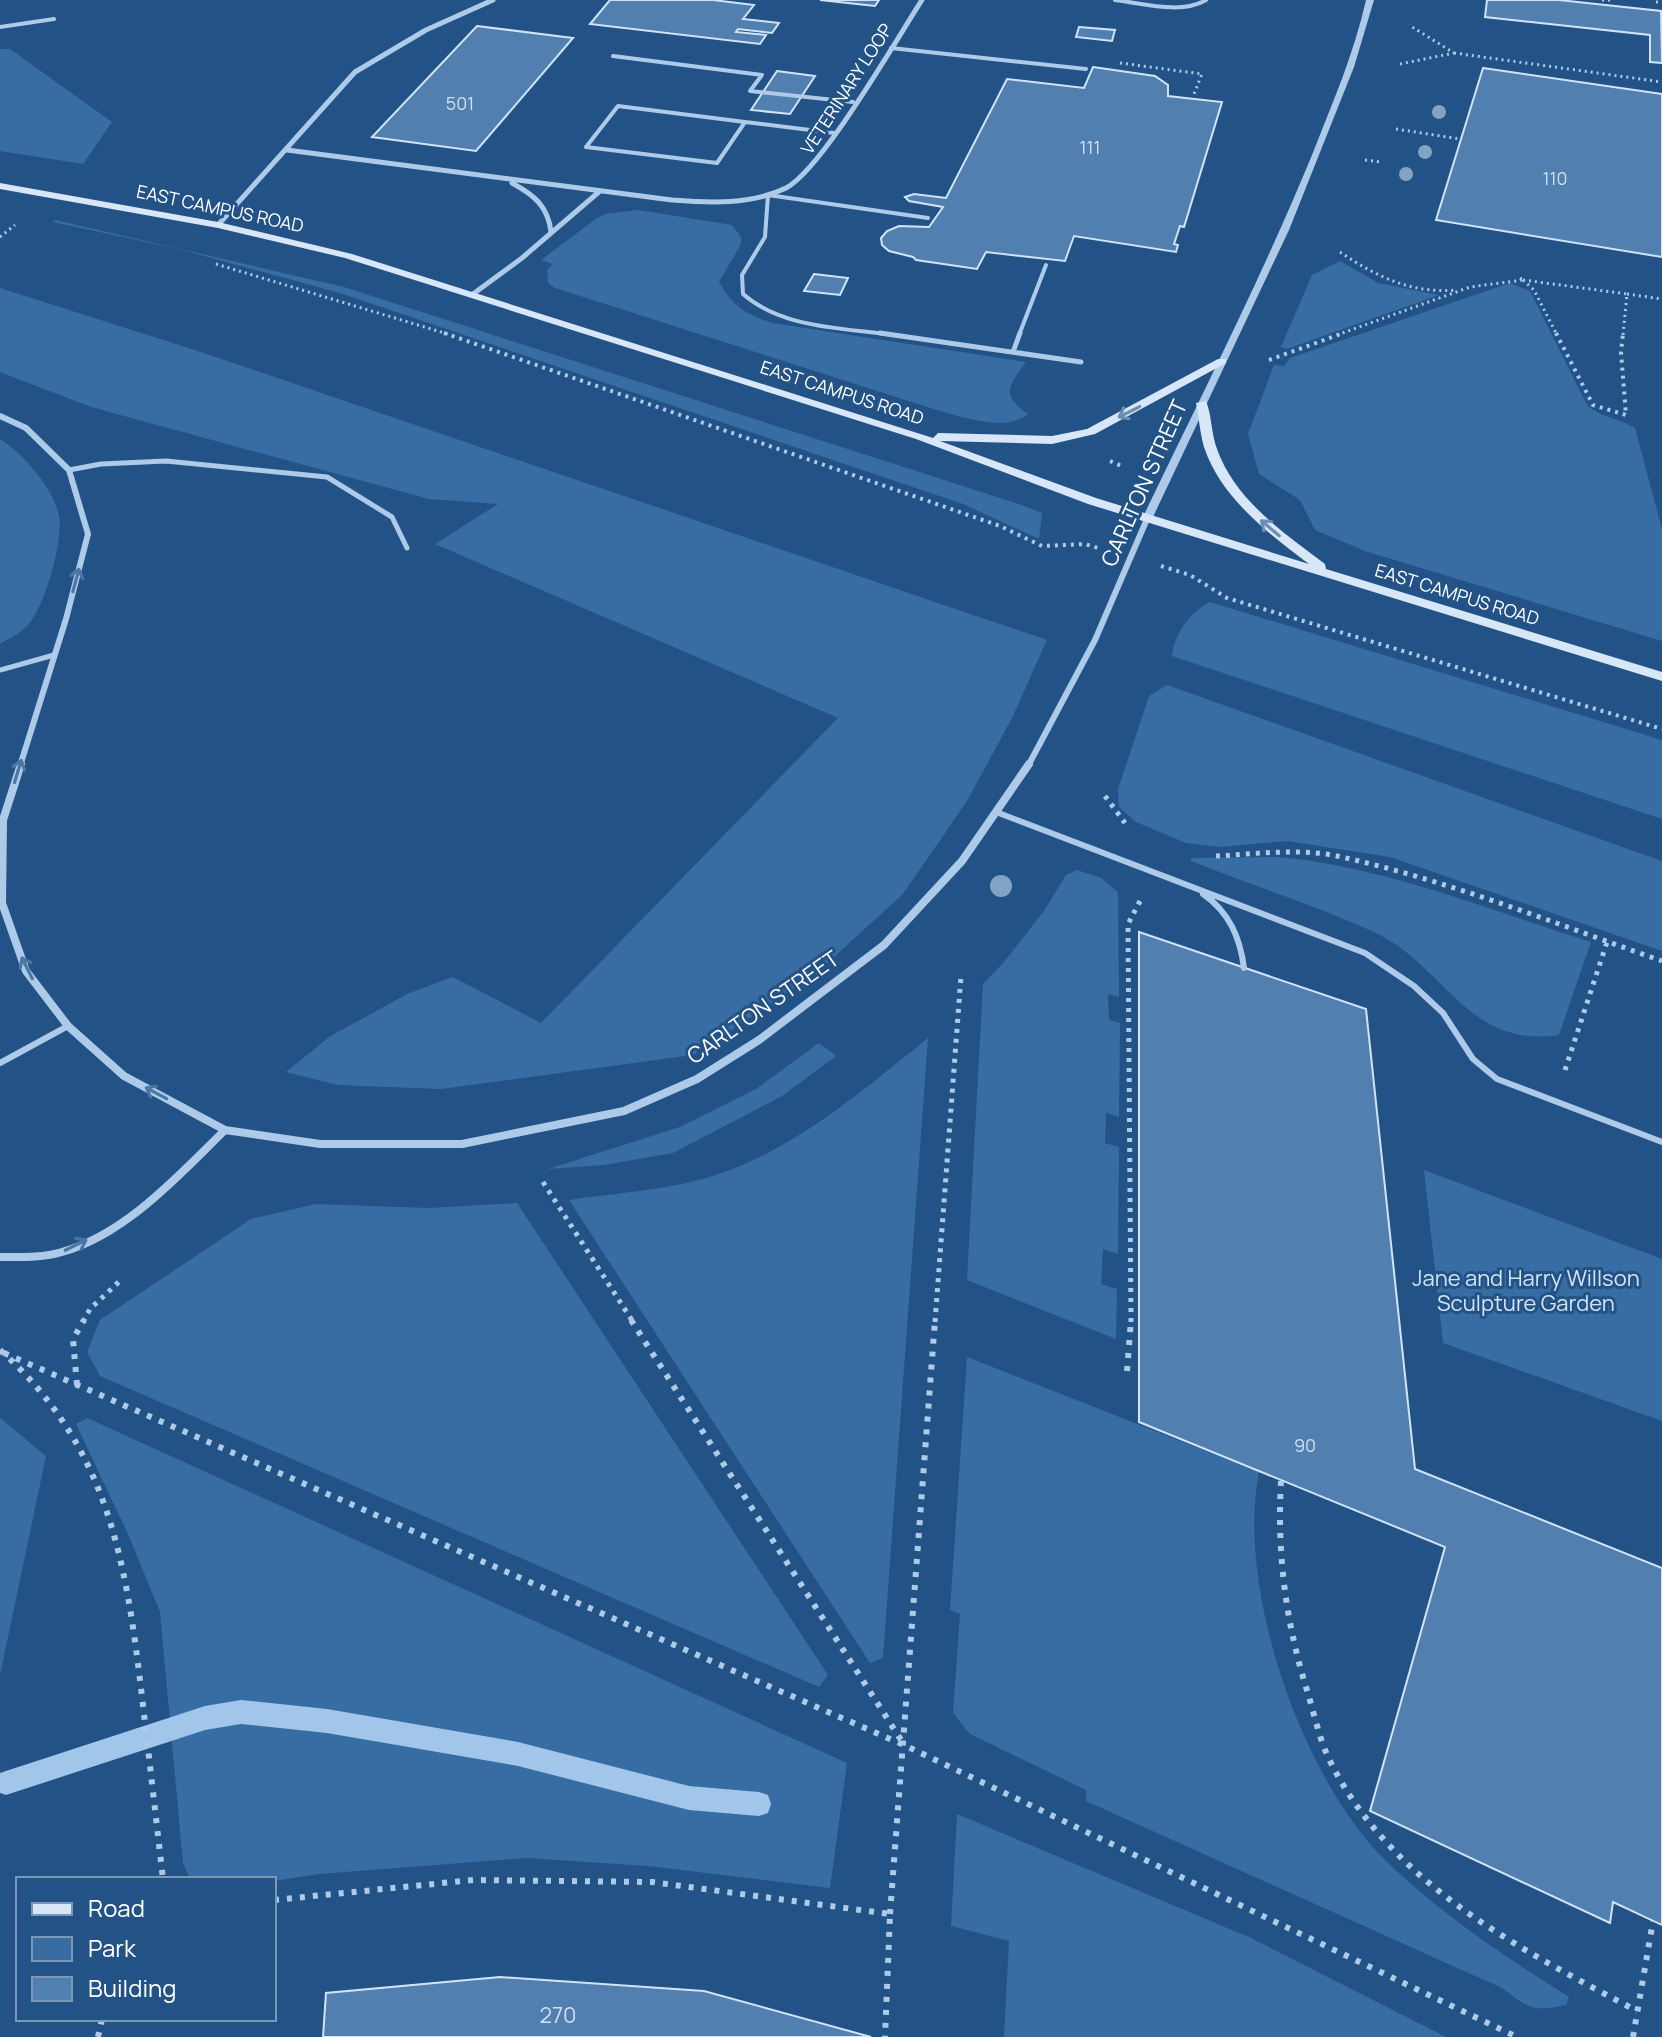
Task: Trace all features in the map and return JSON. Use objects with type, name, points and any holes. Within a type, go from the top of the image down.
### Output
[{"type":"main road","name":"EAST CAMPUS ROAD","points":[[0,186],[218,225],[348,256],[920,437],[1147,519],[1662,677]]},
{"type":"main road","points":[[920,437],[1052,440],[1091,432],[1222,361]]},
{"type":"main road","points":[[1202,403],[1211,449],[1226,481],[1248,508],[1272,530],[1332,575]]},
{"type":"street","points":[[218,225],[355,72],[426,30],[493,0]]},
{"type":"street","name":"VETERINARY LOOP","points":[[287,150],[693,202],[734,201],[768,195],[799,180],[812,167],[922,0]]},
{"type":"street","name":"CARLTON STREET","points":[[0,416],[26,428],[69,470],[88,534],[54,655],[1,820],[1,903],[26,971],[68,1026],[124,1076],[225,1130],[320,1144],[462,1144],[624,1111],[697,1079],[734,1056],[872,954],[926,903],[1039,750],[1089,654],[1147,519],[1310,172],[1354,59],[1370,0]]},
{"type":"street","points":[[504,179],[542,202],[550,214],[551,232]]},
{"type":"street","points":[[473,294],[600,191]]},
{"type":"street","points":[[0,1257],[36,1256],[66,1250],[110,1228],[181,1174],[225,1130]]},
{"type":"lane","points":[[1115,0],[1188,7],[1201,5],[1206,0]]},
{"type":"lane","points":[[0,27],[54,19]]},
{"type":"lane","points":[[891,48],[1086,69]]},
{"type":"lane","points":[[613,56],[762,75],[750,91],[853,102]]},
{"type":"lane","points":[[745,122],[717,163],[586,147],[618,106],[834,133]]},
{"type":"lane","points":[[928,218],[768,195],[765,237],[741,281],[743,294],[759,308],[795,321],[1081,362]]},
{"type":"lane","points":[[1013,352],[1046,265]]},
{"type":"lane","points":[[69,470],[101,464],[166,461],[327,477],[392,517],[407,548]]},
{"type":"lane","points":[[0,670],[54,655]]},
{"type":"lane","points":[[996,812],[1375,959],[1414,986],[1443,1013],[1473,1059],[1488,1074],[1662,1142]]},
{"type":"lane","points":[[1190,886],[1210,898],[1232,924],[1242,950],[1244,968]]},
{"type":"lane","points":[[0,1063],[68,1026]]},
{"type":"path","points":[[1602,0],[1610,0]]},
{"type":"path","points":[[1656,2],[1662,2]]},
{"type":"path","points":[[1409,25],[1454,53]]},
{"type":"path","points":[[1400,64],[1454,53],[1662,82]]},
{"type":"path","points":[[1396,129],[1460,139]]},
{"type":"path","points":[[1365,160],[1380,162]]},
{"type":"path","points":[[0,237],[20,221],[10,220]]},
{"type":"path","points":[[1340,252],[1376,276],[1400,286],[1437,291],[1470,287]]},
{"type":"path","points":[[211,262],[470,341],[1000,526],[1042,546],[1085,544]]},
{"type":"path","points":[[1520,278],[1534,290],[1593,405],[1626,415],[1621,352],[1627,294]]},
{"type":"path","points":[[1269,360],[1495,280],[1520,278],[1662,299]]},
{"type":"path","points":[[1190,575],[1227,598],[1662,729]]},
{"type":"path","points":[[1210,854],[1222,857],[1294,852],[1336,856],[1454,889],[1662,961]]},
{"type":"path","points":[[1127,1371],[1131,1342],[1128,924],[1157,874]]},
{"type":"path","points":[[1555,1102],[1607,942]]},
{"type":"path","points":[[885,2037],[890,1914],[961,976]]},
{"type":"path","points":[[543,1182],[904,1745]]},
{"type":"path","points":[[77,1385],[73,1339],[90,1309],[122,1279]]},
{"type":"path","points":[[2,1352],[904,1745],[1517,2037]]},
{"type":"path","points":[[2,1352],[30,1378],[57,1411],[84,1454],[107,1510],[126,1580],[163,1877]]},
{"type":"path","points":[[1281,1481],[1278,1532],[1291,1636],[1328,1758],[1370,1824],[1433,1888],[1513,1945],[1637,2011]]},
{"type":"path","points":[[276,1900],[473,1880],[652,1882],[890,1914]]},
{"type":"path","points":[[1633,2037],[1653,1921]]},
{"type":"green space","points":[[0,49],[10,49],[112,122],[83,164],[0,151]]},
{"type":"green space","points":[[638,210],[732,225],[741,237],[741,244],[719,282],[735,303],[763,320],[1026,362],[1010,390],[1013,401],[1028,414],[997,423],[950,414],[555,288],[548,283],[547,270],[553,264],[541,260],[597,218]]},
{"type":"green space","points":[[55,220],[344,287],[1019,504],[1042,513],[1039,539],[963,504],[343,294],[179,249],[53,222]]},
{"type":"green space","points":[[1340,261],[1378,283],[1439,295],[1287,349],[1281,347],[1312,275]]},
{"type":"green space","points":[[1510,283],[1530,291],[1587,405],[1598,413],[1635,428],[1662,529],[1662,641],[1365,551],[1315,530],[1300,500],[1259,474],[1248,434],[1274,365],[1284,366],[1290,358]]},
{"type":"green space","points":[[0,288],[204,353],[1047,640],[1012,718],[967,801],[903,894],[812,977],[693,1055],[441,1089],[338,1085],[286,1072],[329,1037],[407,994],[453,977],[541,1023],[838,718],[435,544],[498,504],[429,499],[91,407],[0,372]]},
{"type":"green space","points":[[0,439],[27,462],[44,483],[56,506],[60,527],[56,557],[46,591],[33,619],[0,644]]},
{"type":"green space","points":[[1210,602],[1662,740],[1662,819],[1172,656],[1185,624],[1196,611]]},
{"type":"green space","points":[[1167,685],[1662,861],[1662,951],[1390,857],[1287,841],[1220,847],[1186,843],[1136,822],[1119,807],[1118,789],[1149,696]]},
{"type":"green space","points":[[1279,857],[1319,862],[1398,880],[1591,942],[1559,1035],[1528,1036],[1501,1029],[1459,1001],[1399,946],[1374,932],[1191,861],[1191,858]]},
{"type":"green space","points":[[1077,870],[1101,878],[1118,892],[1119,997],[1108,994],[1109,1020],[1120,1023],[1119,1117],[1106,1113],[1105,1143],[1119,1147],[1118,1254],[1103,1249],[1101,1284],[1117,1289],[1116,1339],[967,1280],[983,984],[1044,911],[1066,875]]},
{"type":"green space","points":[[928,1038],[883,1658],[870,1663],[569,1200],[678,1185],[743,1165],[827,1117]]},
{"type":"green space","points":[[819,1043],[836,1056],[782,1096],[673,1153],[604,1165],[548,1169],[680,1127],[756,1089]]},
{"type":"green space","name":"Jane and Harry Willson Sculpture Garden","points":[[1424,1170],[1662,1259],[1662,1421],[1443,1343]]},
{"type":"green space","points":[[517,1203],[828,1675],[819,1687],[100,1376],[87,1352],[100,1320],[251,1219],[316,1204],[428,1208]]},
{"type":"green space","points":[[967,1357],[1259,1472],[1254,1519],[1257,1570],[1267,1624],[1282,1678],[1302,1731],[1326,1780],[1354,1823],[1405,1879],[1496,1950],[1569,1997],[1566,2005],[1539,2008],[1527,2005],[1491,1983],[1086,1801],[1086,1790],[970,1734],[953,1713],[960,1614],[950,1610]]},
{"type":"green space","points":[[0,1418],[46,1456],[0,1675]]},
{"type":"green space","points":[[87,1418],[847,1763],[830,1888],[648,1866],[526,1858],[319,1874],[276,1881],[276,1877],[189,1877],[183,1863],[160,1612],[128,1534],[76,1424]]},
{"type":"green space","points":[[957,1814],[1251,1938],[1446,2037],[1004,2037],[1009,1941],[951,1926]]},
{"type":"building","points":[[610,0],[713,0],[754,5],[743,19],[779,23],[772,33],[738,29],[736,32],[766,35],[760,44],[590,24]]},
{"type":"building","points":[[820,0],[879,0],[875,6]]},
{"type":"building","points":[[1487,0],[1559,0],[1661,11],[1662,63],[1650,62],[1650,35],[1485,17]]},
{"type":"building","points":[[477,26],[573,38],[476,151],[372,137]]},
{"type":"building","points":[[1079,27],[1115,30],[1112,41],[1076,37]]},
{"type":"building","points":[[1093,67],[1155,76],[1168,85],[1168,96],[1222,102],[1184,227],[1180,226],[1174,244],[1178,245],[1176,252],[1074,236],[1065,261],[986,252],[977,269],[916,260],[889,251],[882,245],[881,238],[887,231],[899,226],[929,227],[943,207],[909,201],[905,197],[914,194],[946,198],[1007,79],[1084,88]]},
{"type":"building","points":[[1483,68],[1662,94],[1662,257],[1436,220]]},
{"type":"building","points":[[777,71],[815,76],[790,114],[751,110]]},
{"type":"building","points":[[814,274],[848,278],[840,295],[804,291]]},
{"type":"building","points":[[1139,932],[1366,1009],[1415,1469],[1662,1568],[1662,1925],[1613,1902],[1610,1923],[1370,1811],[1445,1547],[1139,1422]]},
{"type":"building","points":[[500,1977],[704,1991],[871,2037],[323,2037],[326,1993]]},
{"type":"waterway","points":[[6,1783],[205,1718],[241,1712],[327,1721],[518,1754],[689,1798],[759,1804]]}]
